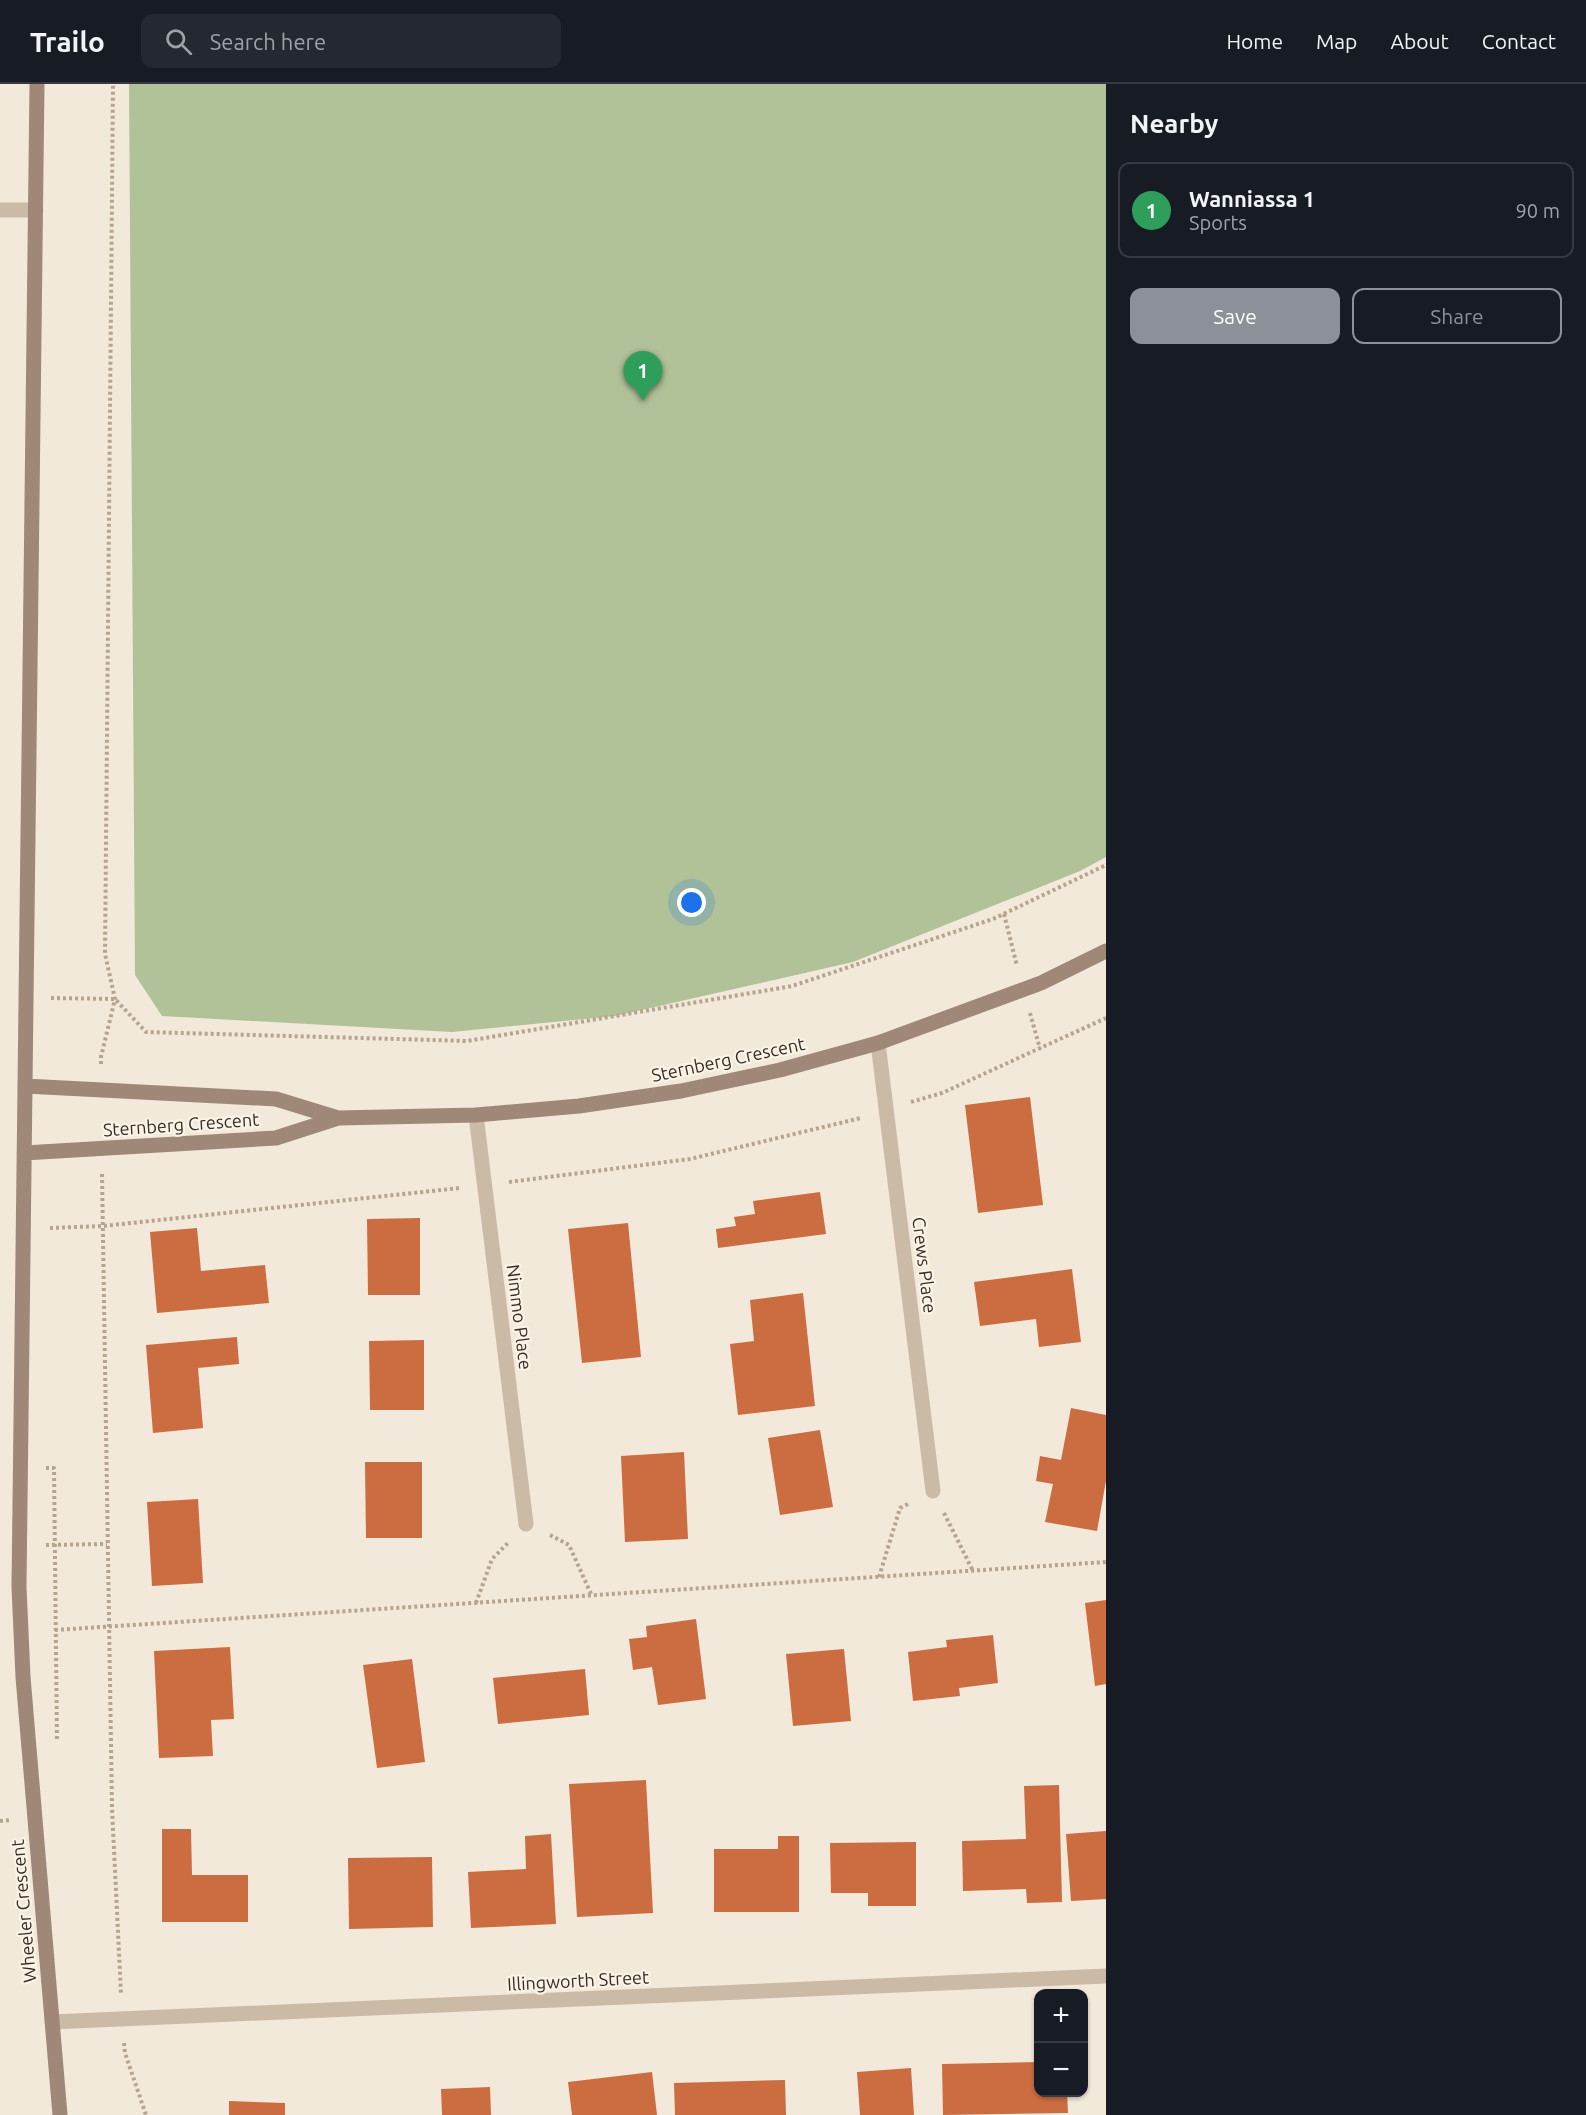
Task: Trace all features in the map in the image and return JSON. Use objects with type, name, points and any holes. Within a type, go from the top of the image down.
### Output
[{"type":"street","name":"Wheeler Crescent","points":[[37,84],[20,1546],[23,1677],[60,2115]]},
{"type":"street","points":[[0,210],[36,210]]},
{"type":"street","name":"Sternberg Crescent","points":[[24,1154],[276,1138],[338,1118],[476,1115],[579,1106],[681,1091],[780,1070],[878,1043],[1041,983],[1106,951]]},
{"type":"street","name":"Crews Place","points":[[878,1043],[933,1491]]},
{"type":"street","name":"Sternberg Crescent","points":[[25,1086],[276,1099],[338,1118]]},
{"type":"street","name":"Nimmo Place","points":[[476,1115],[526,1524]]},
{"type":"street","name":"Illingworth Street","points":[[52,2022],[1106,1976]]},
{"type":"path","points":[[101,1057],[115,999],[105,954],[112,84]]},
{"type":"path","points":[[26,998],[115,999],[146,1032],[467,1041],[792,986],[993,919],[1106,865]]},
{"type":"path","points":[[146,2115],[125,2053],[122,2020],[112,1808],[103,1226],[484,1185],[690,1159],[861,1118],[942,1094],[1106,1018]]},
{"type":"path","points":[[21,1468],[54,1468],[55,1630],[1106,1563]]},
{"type":"path","points":[[879,1577],[900,1508],[933,1491],[972,1571]]},
{"type":"path","points":[[476,1603],[492,1559],[526,1524],[569,1545],[592,1596]]},
{"type":"path","points":[[20,1546],[107,1545]]},
{"type":"green space","points":[[129,84],[1106,84],[1106,857],[1080,871],[853,962],[615,1016],[452,1032],[162,1016],[135,975]]},
{"type":"building","points":[[1030,1097],[1043,1205],[978,1213],[965,1105]]},
{"type":"building","points":[[820,1192],[826,1234],[718,1248],[716,1229],[736,1226],[734,1217],[755,1214],[753,1201]]},
{"type":"building","points":[[420,1218],[420,1295],[368,1295],[367,1219]]},
{"type":"building","points":[[628,1223],[641,1357],[582,1363],[568,1229]]},
{"type":"building","points":[[197,1228],[201,1271],[265,1265],[269,1303],[157,1313],[150,1232]]},
{"type":"building","points":[[1072,1269],[1081,1342],[1039,1347],[1036,1319],[980,1326],[974,1282]]},
{"type":"building","points":[[803,1293],[815,1406],[738,1415],[730,1344],[754,1341],[750,1300]]},
{"type":"building","points":[[237,1337],[239,1364],[198,1368],[203,1428],[153,1433],[146,1345]]},
{"type":"building","points":[[424,1340],[424,1410],[370,1410],[369,1341]]},
{"type":"building","points":[[1071,1408],[1106,1415],[1106,1481],[1097,1531],[1045,1522],[1053,1484],[1036,1481],[1040,1456],[1061,1460]]},
{"type":"building","points":[[820,1430],[833,1507],[780,1515],[768,1438]]},
{"type":"building","points":[[684,1452],[688,1539],[625,1542],[621,1456]]},
{"type":"building","points":[[365,1462],[422,1462],[422,1538],[366,1538]]},
{"type":"building","points":[[198,1499],[203,1583],[152,1586],[147,1502]]},
{"type":"building","points":[[1106,1600],[1106,1684],[1095,1686],[1085,1603]]},
{"type":"building","points":[[696,1619],[706,1699],[658,1705],[652,1667],[633,1670],[629,1639],[647,1637],[646,1626]]},
{"type":"building","points":[[993,1635],[998,1683],[959,1688],[960,1696],[913,1701],[908,1652],[947,1647],[946,1640]]},
{"type":"building","points":[[230,1647],[234,1719],[211,1720],[213,1756],[159,1758],[154,1651]]},
{"type":"building","points":[[844,1649],[851,1721],[793,1726],[786,1654]]},
{"type":"building","points":[[412,1659],[425,1762],[377,1768],[363,1665]]},
{"type":"building","points":[[585,1669],[589,1715],[498,1724],[493,1678]]},
{"type":"building","points":[[646,1780],[653,1913],[577,1917],[569,1784]]},
{"type":"building","points":[[1059,1785],[1062,1902],[1027,1903],[1026,1889],[963,1891],[962,1841],[1026,1839],[1024,1786]]},
{"type":"building","points":[[162,1829],[191,1829],[192,1875],[248,1875],[248,1922],[162,1922]]},
{"type":"building","points":[[1106,1831],[1106,1899],[1071,1901],[1066,1834]]},
{"type":"building","points":[[551,1834],[556,1924],[471,1928],[468,1872],[526,1869],[525,1836]]},
{"type":"building","points":[[778,1836],[799,1836],[799,1912],[714,1912],[714,1849],[778,1849]]},
{"type":"building","points":[[916,1842],[916,1906],[868,1906],[868,1893],[831,1893],[830,1843]]},
{"type":"building","points":[[432,1857],[433,1927],[349,1929],[348,1858]]},
{"type":"building","points":[[1034,2062],[1034,2097],[1067,2097],[1068,2113],[943,2115],[942,2064]]},
{"type":"building","points":[[911,2068],[914,2115],[860,2115],[857,2072]]},
{"type":"building","points":[[652,2072],[657,2115],[572,2115],[568,2082]]},
{"type":"building","points":[[785,2080],[786,2115],[675,2115],[674,2083]]},
{"type":"building","points":[[490,2087],[491,2115],[442,2115],[441,2089]]},
{"type":"building","points":[[229,2101],[285,2103],[285,2115],[229,2115]]},
{"type":"place","name":"Wanniassa 1","points":[[643,401]]}]
